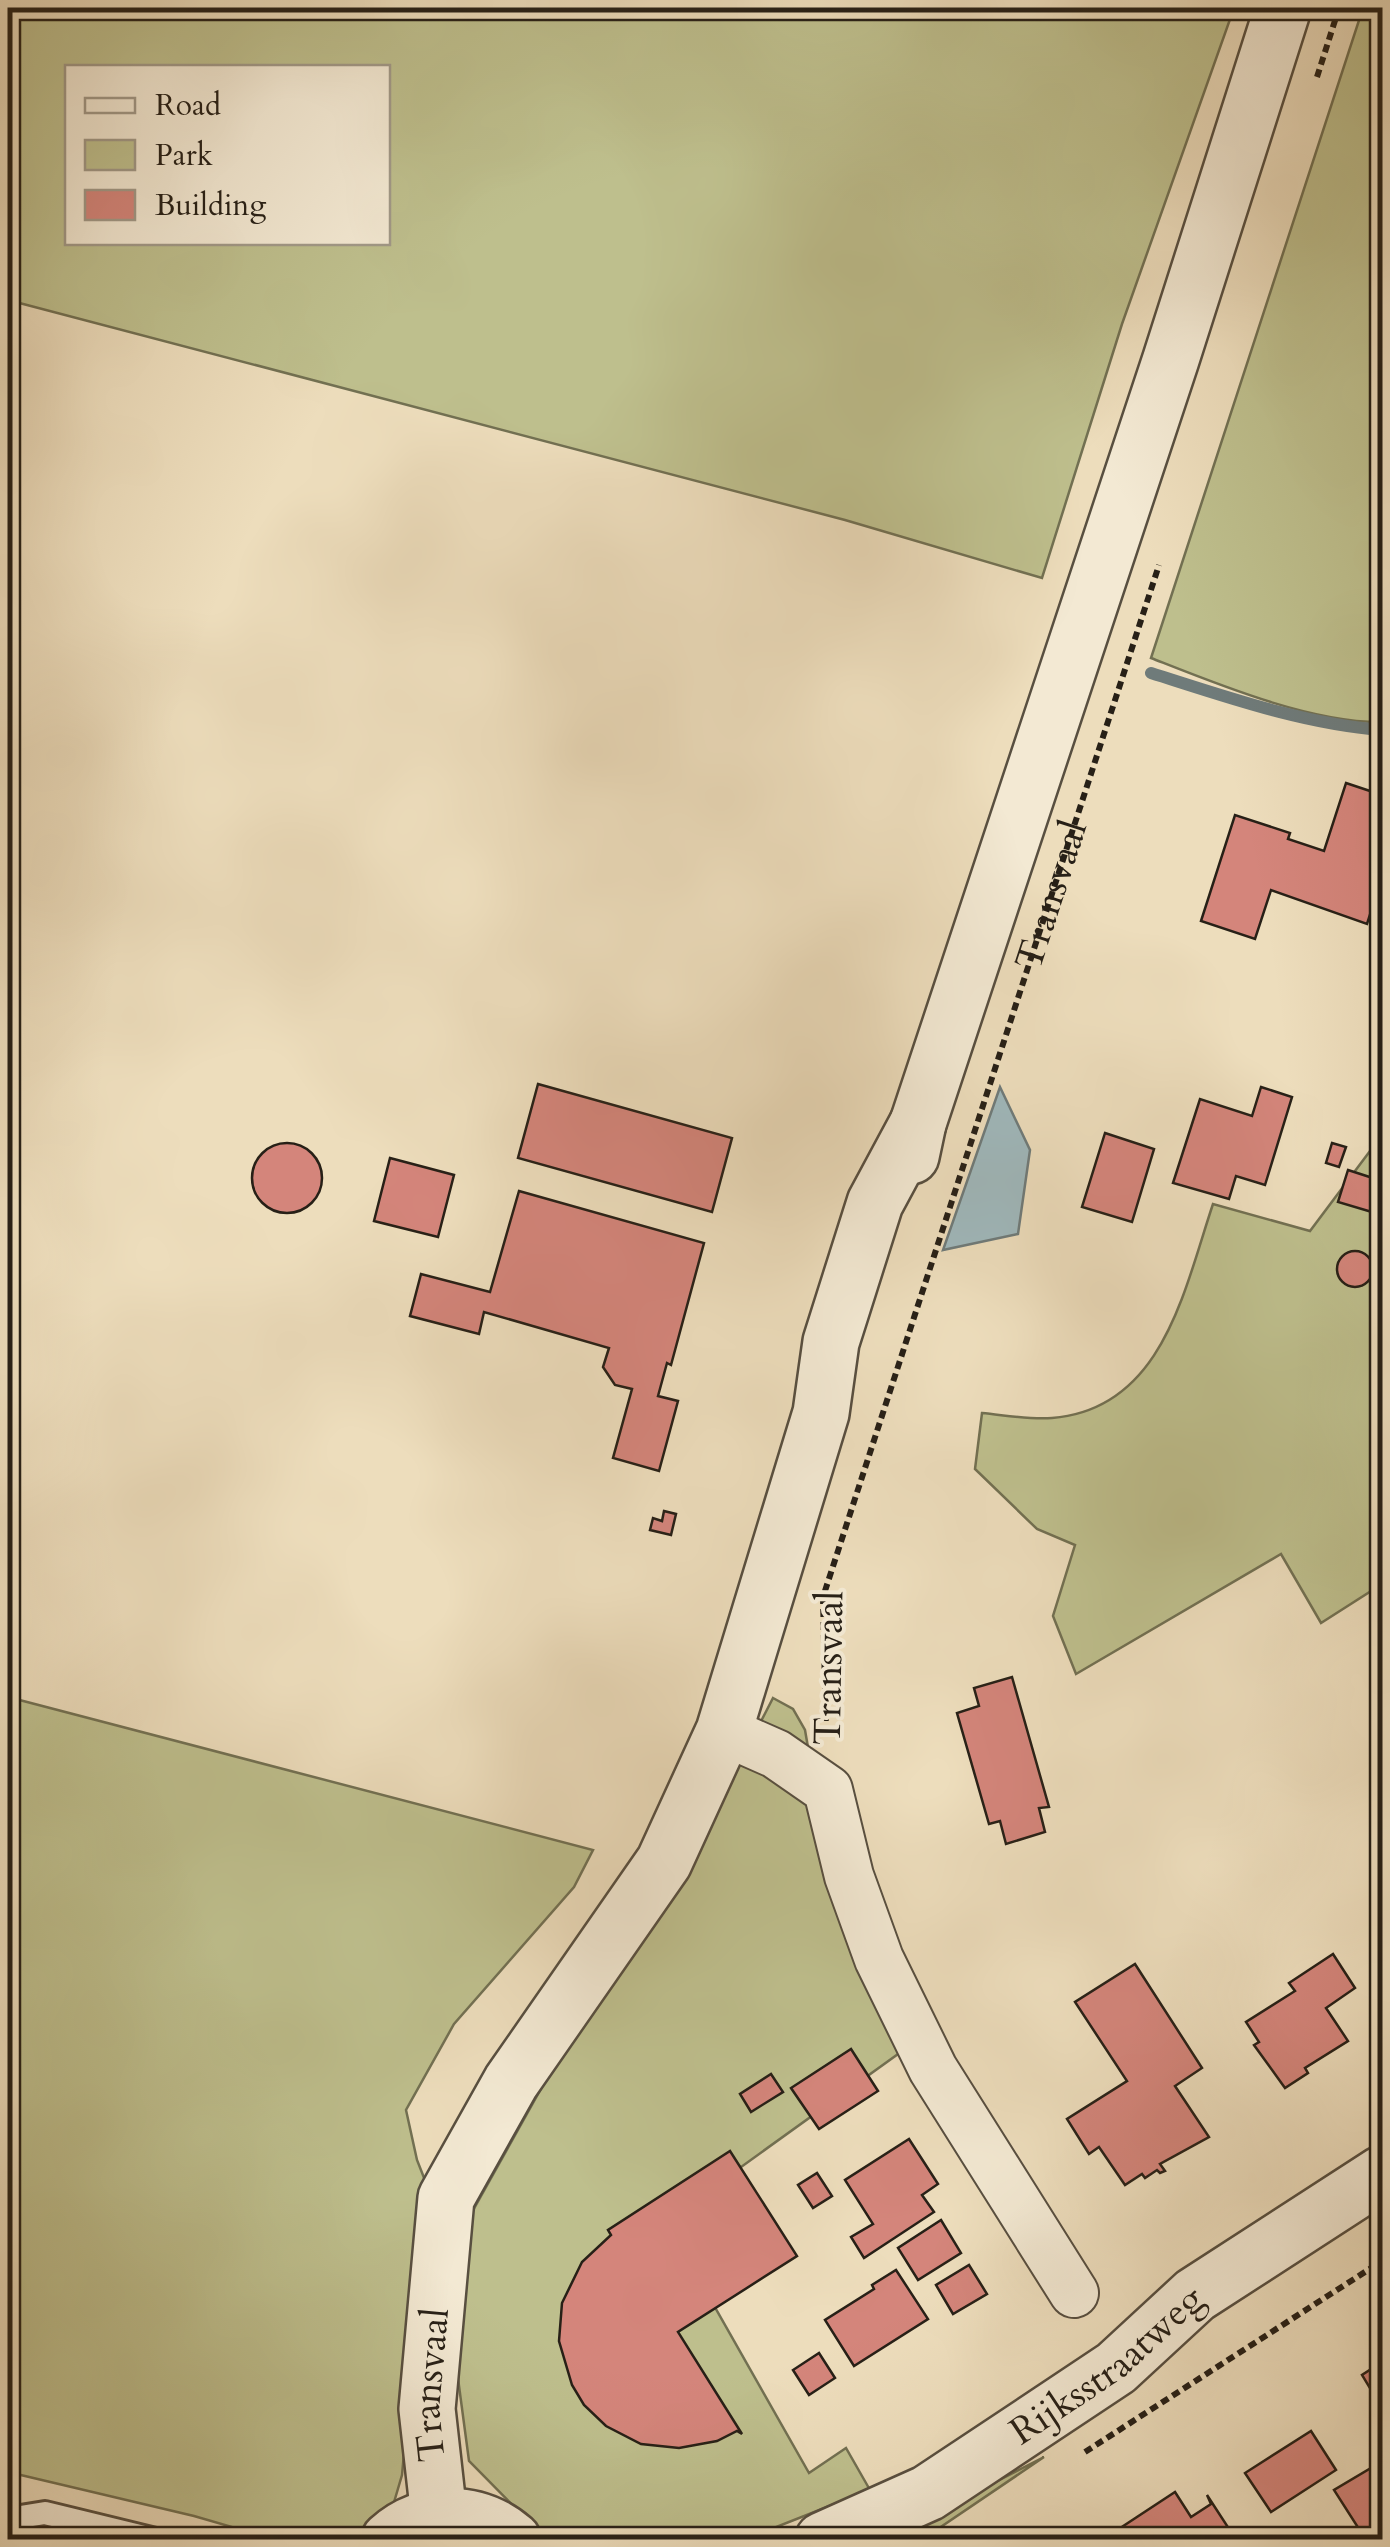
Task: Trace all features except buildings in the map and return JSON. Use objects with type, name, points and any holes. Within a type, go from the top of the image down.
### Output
[{"type":"street","name":"Transvaal","points":[[438,2516],[427,2410],[446,2198],[511,2082],[664,1862],[724,1731],[821,1413],[852,1350],[902,1206],[918,1123],[1283,8]]},
{"type":"street","name":"Transvaal","points":[[724,1731],[776,1754],[828,1790],[848,1876],[879,1958],[932,2069],[1074,2293]]},
{"type":"street","name":"Rijksstraatweg","points":[[823,2540],[928,2493],[1116,2368],[1195,2295],[1382,2174]]},
{"type":"street","points":[[389,2540],[416,2522],[438,2516],[471,2517],[500,2528],[513,2540]]},
{"type":"lane","points":[[8,2519],[45,2513],[139,2538]]},
{"type":"path","points":[[1315,82],[1339,8]]},
{"type":"path","name":"Transvaal","points":[[828,1790],[823,1597],[1164,548]]},
{"type":"path","name":"Rijksstraatweg","points":[[1143,2414],[1382,2260]]},
{"type":"green space","points":[[8,8],[1234,8],[1122,324],[1042,578],[845,520],[8,300]]},
{"type":"green space","points":[[1363,8],[1382,8],[1382,722],[1354,721],[1295,709],[1151,658]]},
{"type":"green space","points":[[1382,1135],[1382,1584],[1321,1623],[1281,1554],[1076,1674],[1053,1616],[1075,1545],[1037,1529],[975,1469],[982,1413],[1052,1418],[1090,1410],[1120,1393],[1144,1369],[1163,1340],[1179,1307],[1213,1204],[1310,1231]]},
{"type":"green space","points":[[8,1697],[593,1850],[574,1887],[454,2024],[406,2110],[428,2188],[402,2475],[392,2509],[358,2539],[273,2539],[8,2472]]},
{"type":"green space","points":[[773,1698],[793,1709],[805,1730],[823,1835],[905,2049],[666,2221],[809,2473],[846,2448],[870,2490],[746,2539],[546,2539],[469,2461],[453,2341],[471,2214],[547,2078],[704,1832]]},
{"type":"green space","points":[[1044,2457],[923,2539],[885,2539]]},
{"type":"water","points":[[1000,1087],[1030,1150],[1018,1234],[943,1250]]},
{"type":"waterway","points":[[1151,673],[1294,716],[1382,730]]}]
